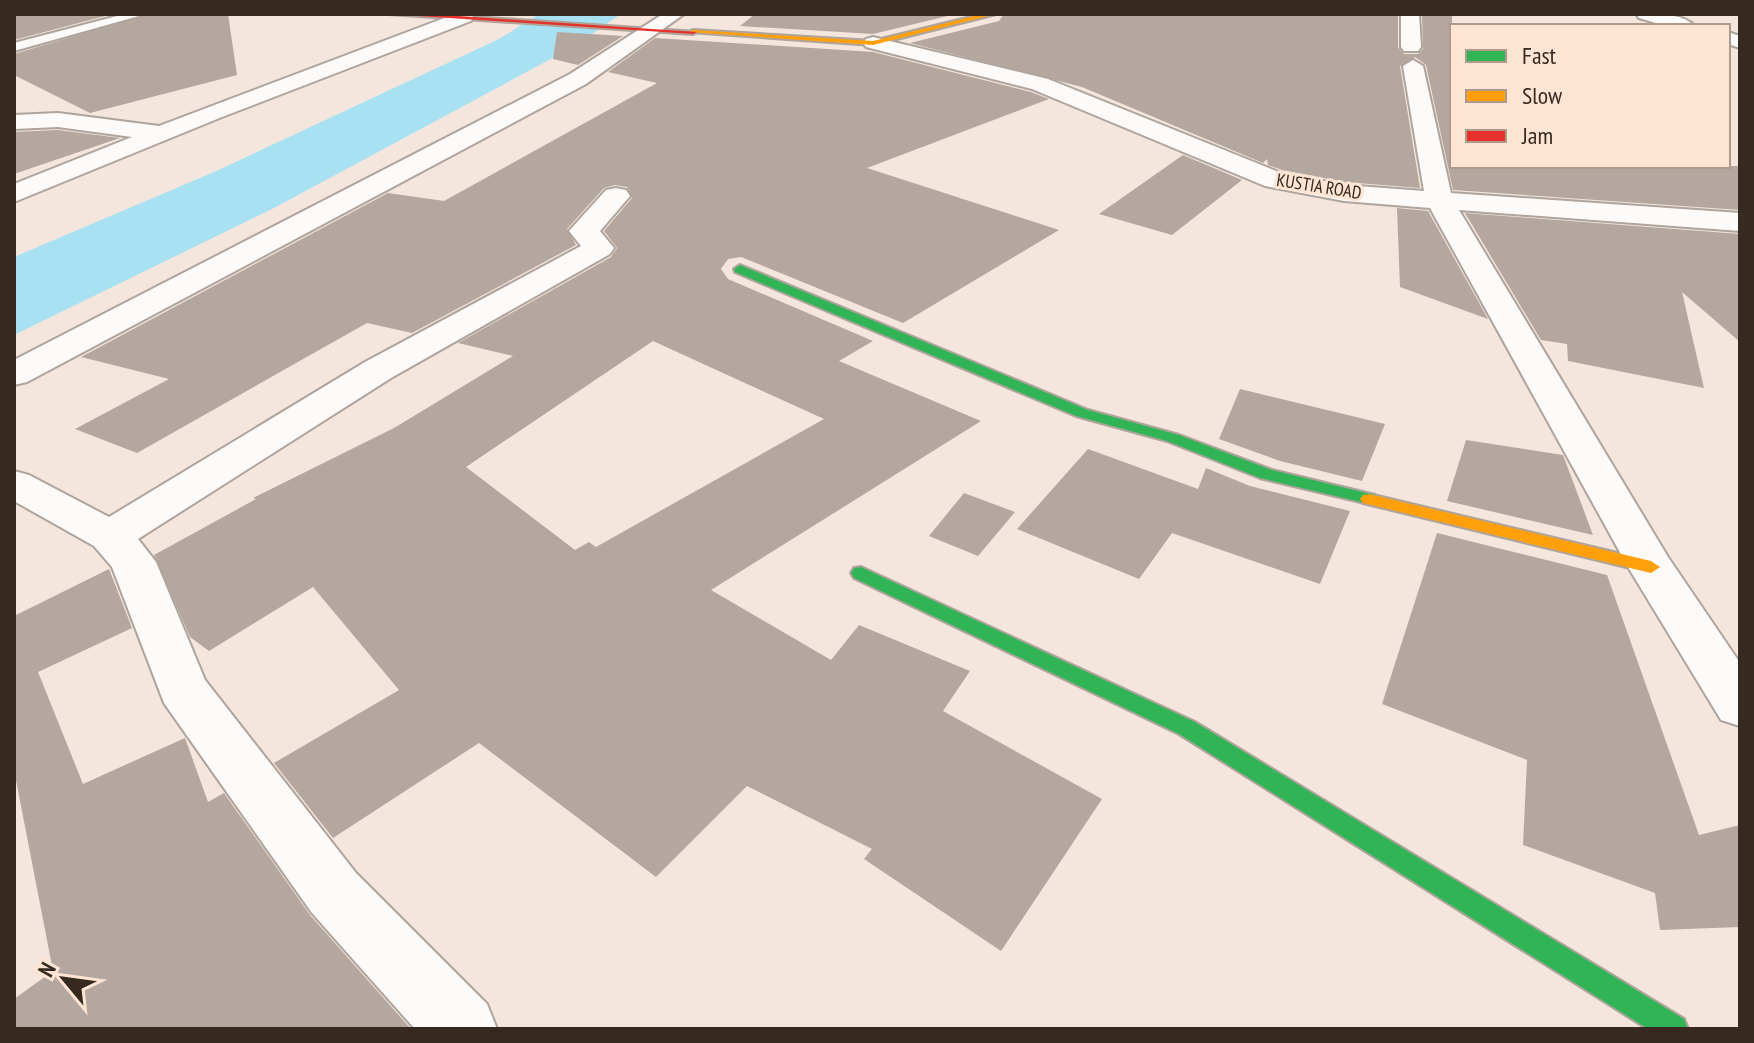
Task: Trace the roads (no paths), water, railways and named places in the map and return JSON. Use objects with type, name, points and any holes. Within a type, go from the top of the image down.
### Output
[{"type":"street","points":[[392,14],[521,19],[598,28],[654,20]]},
{"type":"street","points":[[564,14],[654,20],[873,43],[992,14]]},
{"type":"street","points":[[1410,14],[1412,56],[1439,199],[1651,567],[1740,705]]},
{"type":"street","points":[[1645,14],[1679,24]]},
{"type":"street","points":[[14,194],[467,16]]},
{"type":"street","points":[[14,374],[578,79],[654,20]]},
{"type":"street","name":"KUSTIA ROAD","points":[[873,43],[1040,84],[1274,180],[1344,193],[1740,222]]},
{"type":"street","points":[[14,122],[58,120],[162,134]]},
{"type":"street","points":[[110,536],[378,370],[599,248],[584,231],[616,196]]},
{"type":"street","points":[[740,269],[1082,413],[1173,438],[1266,474],[1651,567]]},
{"type":"street","points":[[14,484],[110,536],[133,562],[183,689],[334,893],[462,1029]]},
{"type":"street","points":[[861,573],[1187,728],[1674,1029]]},
{"type":"lane","points":[[14,47],[140,14]]},
{"type":"water","points":[[539,14],[621,14],[573,47],[274,208],[14,335],[14,257],[214,172],[499,39]]}]
